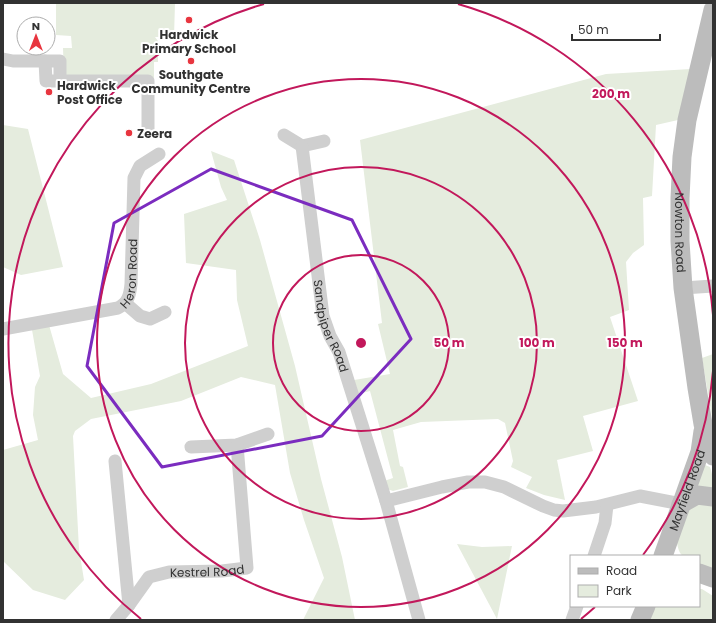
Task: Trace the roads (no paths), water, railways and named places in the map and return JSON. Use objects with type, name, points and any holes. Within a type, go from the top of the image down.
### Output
[{"type":"street","name":"Nowton Road","points":[[713,10],[690,102],[682,157],[680,198],[680,241],[683,288],[703,424],[713,456]]},
{"type":"street","points":[[3,59],[13,61],[46,61],[46,81],[148,81],[148,133]]},
{"type":"street","points":[[284,135],[302,146],[324,141]]},
{"type":"street","name":"Sandpiper Road","points":[[302,146],[323,316],[330,336],[339,352],[386,501],[419,620]]},
{"type":"street","name":"Heron Road","points":[[3,328],[118,308],[125,303],[128,299],[131,284],[134,178],[140,166],[159,154]]},
{"type":"street","points":[[683,288],[713,286]]},
{"type":"street","points":[[125,303],[140,316],[150,319],[165,312]]},
{"type":"street","name":"Mayfield Road","points":[[663,555],[700,452],[703,424]]},
{"type":"street","points":[[191,448],[237,444],[268,434]]},
{"type":"street","name":"Kestrel Road","points":[[116,620],[149,577],[169,572],[222,571],[247,568],[237,444]]},
{"type":"street","points":[[115,461],[129,605]]},
{"type":"street","points":[[386,501],[468,482],[485,482],[504,486],[554,510],[563,511],[608,505],[640,496],[681,504],[697,495],[713,497]]},
{"type":"street","points":[[594,555],[605,523],[608,505]]},
{"type":"street","points":[[572,620],[577,607]]},
{"type":"street","points":[[640,620],[646,607]]},
{"type":"place","name":"Hardwick Primary School","points":[[189,20]]},
{"type":"place","name":"Southgate Community Centre","points":[[191,61]]},
{"type":"place","name":"Hardwick Post Office","points":[[49,92]]},
{"type":"place","name":"Zeera","points":[[129,133]]}]
